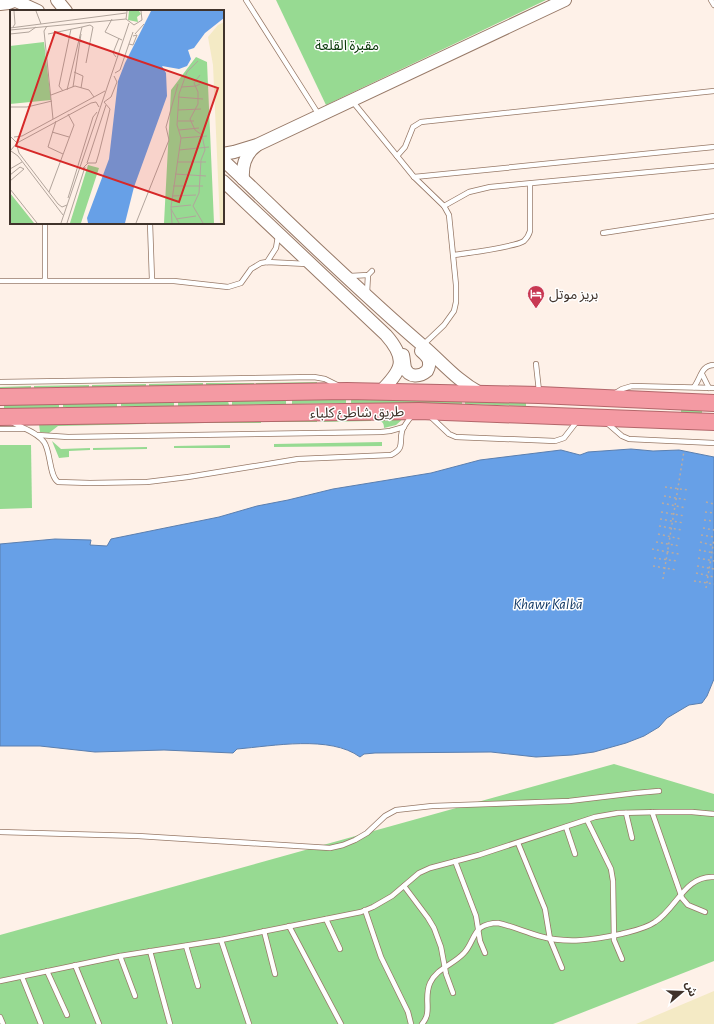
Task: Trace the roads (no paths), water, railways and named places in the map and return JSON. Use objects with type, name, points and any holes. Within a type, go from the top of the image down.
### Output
[{"type":"highway","name":"طريق شاطئ كلباء","points":[[0,397],[380,392],[539,395],[679,401],[712,393]]},
{"type":"highway","points":[[602,417],[628,410],[667,411],[676,407],[679,401]]},
{"type":"highway","name":"طريق شاطئ كلباء","points":[[1,421],[417,411],[714,422]]},
{"type":"street","points":[[0,4],[16,0],[36,10]]},
{"type":"street","points":[[57,0],[65,10]]},
{"type":"street","points":[[224,154],[257,145],[565,0]]},
{"type":"street","points":[[243,179],[242,169],[245,160],[250,151],[257,145]]},
{"type":"street","points":[[224,161],[368,297],[405,331],[423,345],[454,376],[481,394]]},
{"type":"street","points":[[224,182],[386,335],[398,351],[400,362],[399,368],[394,379],[380,392]]},
{"type":"street","points":[[386,335],[394,340],[400,347],[406,370],[411,375],[424,374],[429,368],[429,361],[426,355],[405,331]]},
{"type":"lane","points":[[246,0],[319,116]]},
{"type":"lane","points":[[711,0],[714,5]]},
{"type":"lane","points":[[397,156],[406,147],[413,127],[420,122],[714,91]]},
{"type":"lane","points":[[352,100],[414,177],[444,206],[450,220],[457,294],[454,311],[444,326],[423,345]]},
{"type":"lane","points":[[414,177],[714,147]]},
{"type":"lane","points":[[444,206],[469,192],[478,189],[714,166]]},
{"type":"lane","points":[[454,255],[515,244],[525,240],[530,230],[530,184]]},
{"type":"lane","points":[[603,233],[714,216]]},
{"type":"lane","points":[[45,224],[45,280]]},
{"type":"lane","points":[[150,224],[152,280]]},
{"type":"lane","points":[[267,262],[276,248],[278,233]]},
{"type":"lane","points":[[0,280],[152,280],[231,287],[241,283],[255,267],[267,262],[299,263],[313,266]]},
{"type":"lane","points":[[346,276],[370,273],[368,297]]},
{"type":"lane","points":[[536,364],[539,395]]},
{"type":"lane","points":[[694,387],[702,374],[703,369],[707,366],[714,365]]},
{"type":"lane","points":[[702,374],[712,393]]},
{"type":"lane","points":[[0,382],[314,377],[330,380],[347,392]]},
{"type":"lane","points":[[607,398],[622,388],[632,386],[694,387],[712,393]]},
{"type":"lane","points":[[1,421],[24,429],[42,440],[46,446],[54,478],[58,482],[118,483],[188,477],[298,459],[391,454],[398,451],[401,447],[404,427],[417,411],[434,419],[452,436],[460,438],[484,439],[558,441],[564,438],[581,417]]},
{"type":"lane","points":[[602,417],[618,433],[626,438],[714,443]]},
{"type":"lane","points":[[1,421],[24,429]]},
{"type":"lane","points":[[36,435],[68,437],[377,432],[390,431],[404,427]]},
{"type":"lane","points":[[0,832],[138,836],[330,848],[355,840],[367,833],[385,816],[396,810],[432,806],[569,801],[659,791]]},
{"type":"lane","points":[[652,812],[684,901],[688,905],[705,912]]},
{"type":"lane","points":[[0,982],[120,956],[221,940],[365,910],[383,902],[424,870],[518,843],[606,815],[652,812],[692,812],[714,814]]},
{"type":"lane","points":[[626,813],[632,838]]},
{"type":"lane","points":[[587,820],[613,875],[614,935],[615,943],[622,959]]},
{"type":"lane","points":[[566,827],[575,854]]},
{"type":"lane","points":[[518,843],[545,909],[550,939],[562,968]]},
{"type":"lane","points":[[455,862],[476,916],[480,941],[485,953]]},
{"type":"lane","points":[[422,1024],[428,1013],[426,999],[428,987],[434,976],[464,953],[479,930],[488,924],[498,923],[550,939],[575,941],[599,939],[640,929],[656,922],[695,882],[706,877],[714,877]]},
{"type":"lane","points":[[404,886],[434,928],[441,947],[444,967],[453,993]]},
{"type":"lane","points":[[365,910],[381,957],[408,1012],[411,1024]]},
{"type":"lane","points":[[326,919],[340,949]]},
{"type":"lane","points":[[289,926],[341,1024]]},
{"type":"lane","points":[[264,931],[275,974]]},
{"type":"lane","points":[[221,940],[249,1024]]},
{"type":"lane","points":[[186,946],[198,986]]},
{"type":"lane","points":[[150,951],[170,1024]]},
{"type":"lane","points":[[120,956],[135,996]]},
{"type":"lane","points":[[75,965],[99,1024]]},
{"type":"lane","points":[[48,971],[67,1015]]},
{"type":"lane","points":[[22,977],[41,1024]]},
{"type":"lane","points":[[0,1017],[3,1024]]},
{"type":"water","name":"Khawr Kalbā","points":[[631,449],[653,451],[679,450],[714,457],[714,679],[707,696],[702,703],[689,705],[667,718],[659,727],[644,736],[594,752],[536,757],[491,752],[375,753],[364,754],[360,757],[348,750],[317,744],[284,744],[237,749],[233,753],[164,750],[95,752],[40,746],[0,746],[0,544],[55,539],[91,540],[90,545],[107,546],[111,539],[219,517],[257,506],[333,489],[431,473],[480,460],[561,450],[580,455],[588,452]]},
{"type":"place","name":"بريز موتل","points":[[536,309]]},
{"type":"park label","name":"مقبرة القلعة","points":[[347,45]]}]
